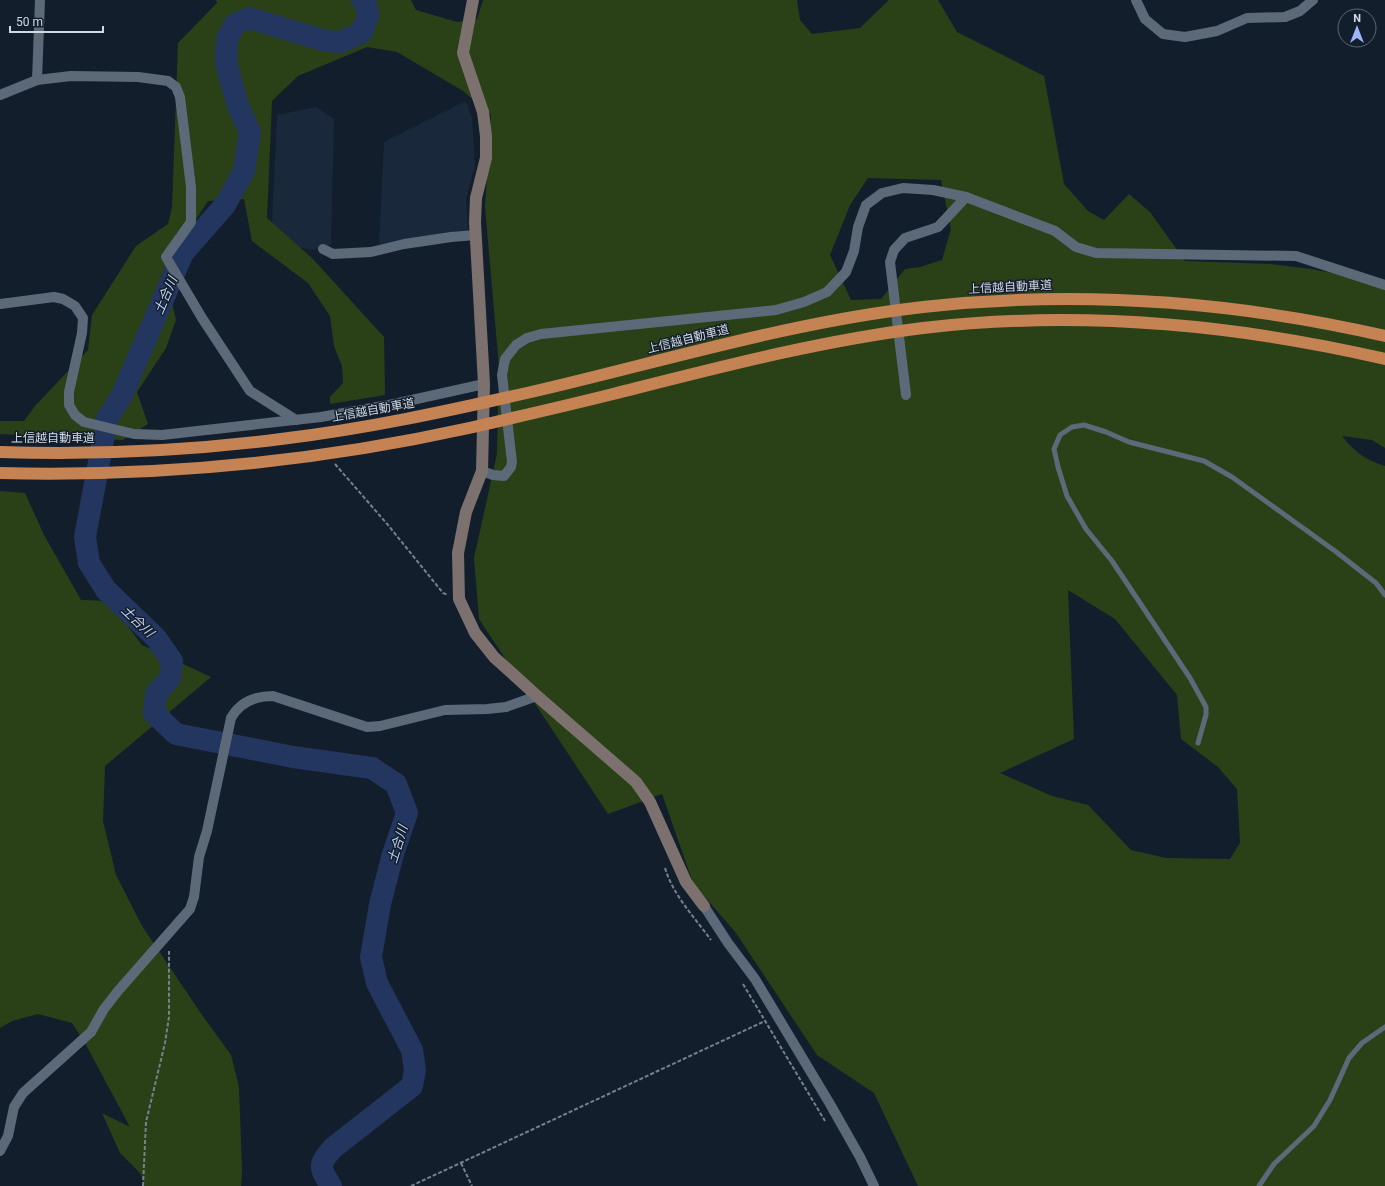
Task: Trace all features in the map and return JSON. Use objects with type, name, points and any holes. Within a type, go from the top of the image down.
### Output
[{"type":"highway","name":"上信越自動車道","points":[[0,452],[93,453],[217,446],[282,439],[404,419],[534,392],[806,326],[920,307],[975,302],[1094,298],[1160,301],[1263,313],[1319,322],[1385,336]]},
{"type":"highway","points":[[0,473],[85,474],[156,471],[219,467],[284,460],[406,440],[538,412],[810,347],[924,328],[1035,321],[1094,320],[1151,323],[1260,334],[1385,359]]},
{"type":"street","points":[[37,80],[40,0]]},
{"type":"street","points":[[473,0],[463,53],[483,112],[486,136],[486,158],[476,198],[476,235],[484,384],[482,471],[466,512],[458,553],[459,599],[475,633],[494,657],[636,782],[650,802],[686,882],[755,979],[860,1156],[874,1186]]},
{"type":"street","points":[[1136,0],[1146,19],[1163,34],[1185,37],[1217,31],[1247,18],[1285,17],[1300,11],[1313,0]]},
{"type":"street","points":[[0,96],[37,80],[71,76],[138,77],[168,81],[176,87],[180,97],[191,187],[191,222],[166,256],[202,318],[250,391],[296,420]]},
{"type":"street","points":[[482,471],[493,475],[504,476],[511,467],[511,445],[502,375],[505,359],[516,345],[527,338],[541,334],[776,310],[804,302],[827,292],[846,272],[854,251],[858,227],[866,205],[882,193],[903,188],[933,190],[966,197],[1054,231],[1076,247],[1096,253],[1296,256],[1385,285]]},
{"type":"street","points":[[906,396],[890,262],[894,250],[905,238],[938,227],[966,197]]},
{"type":"street","points":[[323,249],[333,254],[371,252],[410,243],[476,235]]},
{"type":"street","points":[[0,304],[54,297],[63,299],[75,306],[83,318],[82,332],[69,392],[69,405],[75,415],[84,422],[134,434],[162,435],[321,417],[484,384]]},
{"type":"street","points":[[0,1151],[8,1136],[14,1106],[23,1092],[90,1032],[104,1009],[190,909],[194,897],[198,856],[207,831],[231,718],[235,711],[246,702],[261,696],[273,696],[367,727],[380,726],[445,710],[506,707],[537,696]]},
{"type":"lane","points":[[1198,743],[1206,715],[1206,707],[1186,672],[1112,562],[1086,529],[1067,496],[1054,449],[1060,435],[1072,427],[1084,425],[1106,432],[1129,442],[1204,461],[1232,477],[1335,550],[1376,583],[1385,595]]},
{"type":"lane","points":[[1259,1186],[1274,1164],[1314,1126],[1330,1100],[1349,1058],[1362,1043],[1385,1027]]},
{"type":"path","points":[[332,460],[388,524],[443,593],[459,599]]},
{"type":"path","points":[[665,867],[669,880],[676,893],[713,943]]},
{"type":"path","points":[[143,1186],[146,1122],[165,1043],[169,1017],[169,932]]},
{"type":"path","points":[[741,980],[828,1124]]},
{"type":"path","points":[[411,1186],[765,1021]]},
{"type":"path","points":[[461,1163],[472,1186]]},
{"type":"shaded area","points":[[466,101],[472,118],[475,165],[466,199],[468,231],[379,244],[384,142]]},
{"type":"shaded area","points":[[316,107],[334,119],[331,245],[313,250],[271,243],[277,115]]},
{"type":"green space","points":[[216,0],[411,0],[416,10],[457,22],[477,19],[483,0],[797,0],[800,20],[812,34],[860,28],[889,0],[938,0],[957,32],[1044,76],[1064,184],[1088,211],[1104,220],[1129,194],[1150,212],[1185,261],[1269,264],[1311,269],[1385,283],[1385,448],[1372,440],[1342,436],[1361,455],[1371,461],[1385,466],[1385,1186],[918,1186],[874,1093],[817,1055],[736,933],[693,883],[662,794],[608,814],[479,619],[474,558],[497,454],[499,367],[485,207],[491,115],[463,91],[397,52],[367,47],[298,76],[272,101],[267,218],[312,258],[384,337],[385,395],[330,404],[330,397],[343,383],[342,366],[334,346],[330,316],[308,283],[252,241],[244,199],[208,201],[164,269],[176,320],[166,348],[137,392],[148,424],[123,440],[0,434],[0,421],[24,421],[35,406],[88,350],[92,315],[136,246],[168,224],[172,208],[178,43],[217,3]],"holes":[[[868,178],[941,180],[951,229],[942,260],[920,267],[905,269],[881,299],[851,300],[830,255],[850,205]],[[1068,590],[1115,619],[1177,695],[1181,739],[1218,767],[1237,789],[1240,843],[1230,859],[1166,858],[1131,850],[1088,805],[1052,796],[1000,773],[1074,739]]]},
{"type":"green space","points":[[0,491],[25,493],[44,535],[81,600],[109,601],[142,645],[211,677],[105,766],[103,821],[116,875],[142,926],[231,1055],[239,1087],[242,1170],[241,1186],[144,1186],[141,1174],[120,1153],[102,1113],[130,1127],[85,1043],[72,1023],[38,1014],[12,1021],[0,1028]]},
{"type":"waterway","name":"土合川","points":[[331,1186],[322,1170],[323,1162],[328,1154],[333,1148],[412,1086],[415,1070],[412,1050],[377,983],[371,957],[380,904],[393,854],[407,813],[396,784],[372,768],[293,757],[176,734],[154,713],[156,694],[170,678],[172,661],[156,638],[106,590],[89,563],[85,537],[107,419],[122,395],[183,253],[225,205],[244,171],[250,132],[238,106],[226,63],[227,39],[235,24],[249,18],[326,41],[341,42],[362,32],[368,15],[366,3],[362,0]]}]
